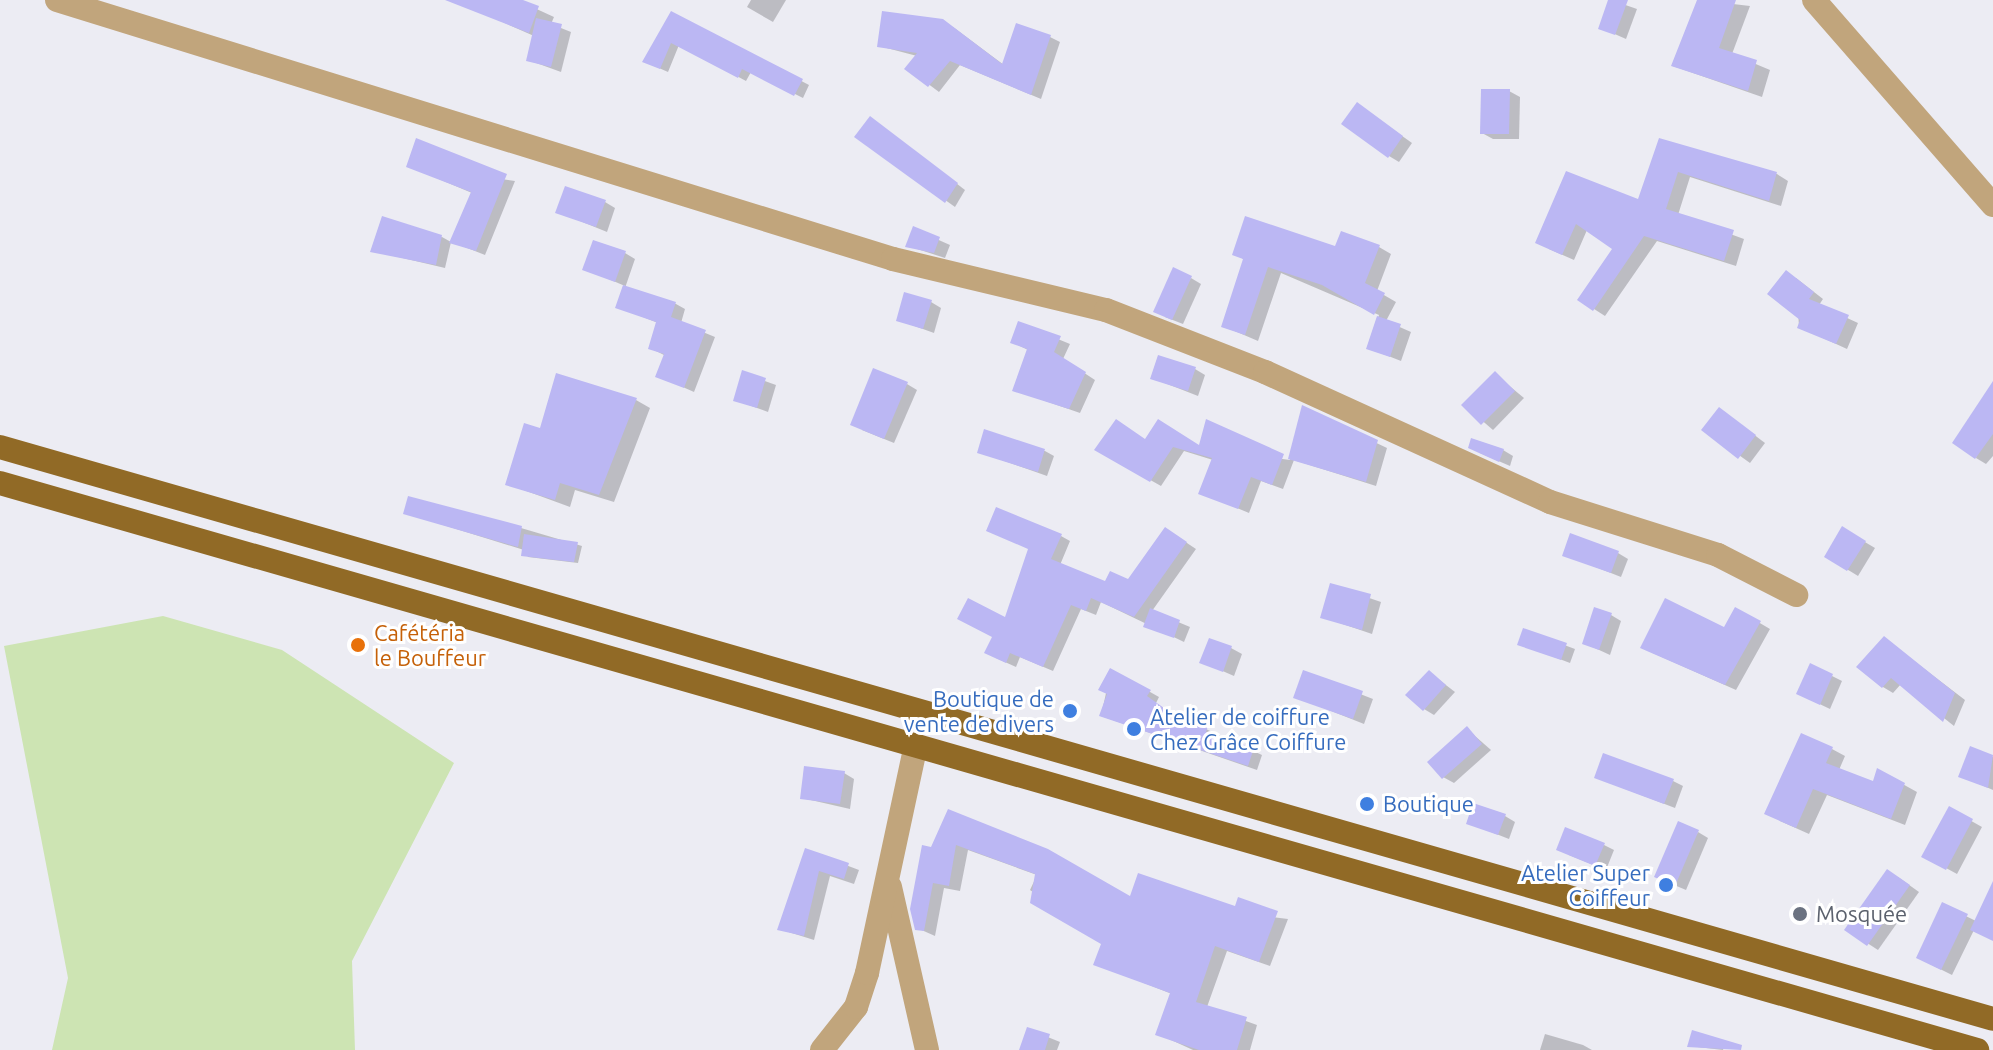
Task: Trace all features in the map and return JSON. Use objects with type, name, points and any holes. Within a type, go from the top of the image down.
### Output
[{"type":"main road","points":[[0,447],[1993,1019]]},
{"type":"main road","points":[[0,483],[1977,1050]]},
{"type":"street","points":[[57,0],[893,259],[1106,310],[1265,372],[1550,502],[1718,555],[1796,595]]},
{"type":"street","points":[[1814,0],[1993,205]]},
{"type":"street","points":[[822,1050],[856,1007],[889,884],[916,745]]},
{"type":"street","points":[[889,884],[927,1050]]},
{"type":"green space","points":[[163,616],[282,650],[454,763],[352,961],[355,1050],[52,1050],[68,978],[4,646]]},
{"type":"building","points":[[445,0],[523,0],[539,6],[529,33]]},
{"type":"building","points":[[1608,0],[1628,0],[1615,35],[1598,29]]},
{"type":"building","points":[[1697,0],[1736,0],[1719,48],[1757,60],[1748,91],[1671,66]]},
{"type":"building","points":[[671,11],[803,79],[794,96],[742,69],[738,78],[671,43],[660,69],[642,62]]},
{"type":"building","points":[[882,11],[943,19],[1002,64],[1016,23],[1051,35],[1031,95],[950,61],[928,87],[904,69],[917,53],[877,47]]},
{"type":"building","points":[[536,18],[562,24],[551,67],[526,61]]},
{"type":"building","points":[[1481,89],[1510,89],[1509,134],[1480,134]]},
{"type":"building","points":[[1357,102],[1403,136],[1388,158],[1341,124]]},
{"type":"building","points":[[870,116],[958,183],[945,203],[854,137]]},
{"type":"building","points":[[416,138],[507,174],[476,251],[449,243],[471,192],[406,167]]},
{"type":"building","points":[[1659,138],[1777,172],[1769,201],[1678,172],[1666,209],[1734,230],[1724,261],[1644,236],[1593,311],[1577,300],[1612,249],[1576,224],[1562,255],[1535,243],[1566,171],[1638,199]]},
{"type":"building","points":[[565,186],[606,200],[596,227],[555,213]]},
{"type":"building","points":[[382,216],[442,235],[436,265],[370,252]]},
{"type":"building","points":[[1245,216],[1335,246],[1341,231],[1380,245],[1365,283],[1385,293],[1374,315],[1322,285],[1268,267],[1245,335],[1221,327],[1243,259],[1232,255]]},
{"type":"building","points":[[913,226],[940,237],[934,253],[905,247]]},
{"type":"building","points":[[593,240],[626,251],[615,282],[582,270]]},
{"type":"building","points":[[1173,267],[1192,276],[1172,320],[1153,312]]},
{"type":"building","points":[[1786,270],[1814,292],[1809,299],[1849,315],[1836,344],[1797,328],[1800,320],[1767,294]]},
{"type":"building","points":[[623,285],[676,302],[671,317],[706,330],[684,388],[655,377],[664,354],[648,349],[656,322],[615,308]]},
{"type":"building","points":[[904,292],[932,300],[923,329],[896,321]]},
{"type":"building","points":[[1377,316],[1401,324],[1390,357],[1366,349]]},
{"type":"building","points":[[1018,321],[1061,336],[1054,352],[1086,372],[1069,409],[1012,391],[1027,349],[1010,343]]},
{"type":"building","points":[[1158,355],[1196,367],[1188,391],[1150,379]]},
{"type":"building","points":[[873,368],[908,382],[884,439],[850,425]]},
{"type":"building","points":[[742,370],[766,378],[757,408],[733,401]]},
{"type":"building","points":[[1495,371],[1515,391],[1481,425],[1461,405]]},
{"type":"building","points":[[556,373],[637,398],[599,495],[560,483],[555,500],[505,485],[524,423],[540,428]]},
{"type":"building","points":[[1993,381],[1993,434],[1975,459],[1952,443]]},
{"type":"building","points":[[1302,405],[1378,440],[1366,482],[1288,459]]},
{"type":"building","points":[[1719,407],[1756,435],[1738,459],[1701,430]]},
{"type":"building","points":[[1116,419],[1145,439],[1158,419],[1199,445],[1206,419],[1284,454],[1272,485],[1251,477],[1238,509],[1198,494],[1212,458],[1173,447],[1150,482],[1094,450]]},
{"type":"building","points":[[984,429],[1045,449],[1038,472],[977,453]]},
{"type":"building","points":[[1471,438],[1504,449],[1499,462],[1468,448]]},
{"type":"building","points":[[408,496],[522,526],[518,547],[403,514]]},
{"type":"building","points":[[996,507],[1062,534],[1051,559],[1105,581],[1110,571],[1128,579],[1165,527],[1187,542],[1134,617],[1091,598],[1086,611],[1071,605],[1043,667],[1010,653],[1006,663],[984,653],[992,637],[957,619],[968,598],[1005,617],[1028,549],[986,531]]},
{"type":"building","points":[[1842,526],[1866,541],[1847,571],[1824,557]]},
{"type":"building","points":[[1570,533],[1619,551],[1611,573],[1562,556]]},
{"type":"building","points":[[524,534],[578,542],[574,562],[521,556]]},
{"type":"building","points":[[1330,583],[1371,594],[1362,630],[1320,618]]},
{"type":"building","points":[[1665,598],[1724,627],[1735,607],[1761,621],[1725,685],[1640,648]]},
{"type":"building","points":[[1594,607],[1612,613],[1599,650],[1582,644]]},
{"type":"building","points":[[1150,608],[1180,620],[1174,638],[1143,627]]},
{"type":"building","points":[[1523,628],[1567,643],[1561,660],[1517,645]]},
{"type":"building","points":[[1884,636],[1955,693],[1943,722],[1891,678],[1882,688],[1856,667]]},
{"type":"building","points":[[1209,638],[1232,646],[1223,672],[1199,663]]},
{"type":"building","points":[[1810,663],[1833,674],[1820,705],[1796,694]]},
{"type":"building","points":[[1110,668],[1151,690],[1147,696],[1164,708],[1209,723],[1206,732],[1254,748],[1248,766],[1099,716],[1107,694],[1098,690]]},
{"type":"building","points":[[1303,670],[1363,691],[1353,719],[1293,698]]},
{"type":"building","points":[[1429,670],[1446,685],[1423,711],[1405,695]]},
{"type":"building","points":[[1467,726],[1482,744],[1442,779],[1427,762]]},
{"type":"building","points":[[1801,733],[1833,747],[1826,763],[1873,781],[1877,768],[1905,783],[1891,819],[1813,789],[1796,828],[1764,814]]},
{"type":"building","points":[[1970,746],[1993,755],[1988,788],[1958,777]]},
{"type":"building","points":[[1603,753],[1674,779],[1664,804],[1594,778]]},
{"type":"building","points":[[804,766],[845,771],[840,804],[800,799]]},
{"type":"building","points":[[1473,803],[1506,814],[1498,835],[1466,824]]},
{"type":"building","points":[[1949,806],[1973,819],[1946,870],[1921,857]]},
{"type":"building","points":[[948,809],[1048,849],[1130,896],[1138,873],[1235,906],[1238,897],[1278,911],[1259,962],[1215,946],[1196,1002],[1247,1017],[1237,1050],[1199,1050],[1155,1035],[1170,993],[1093,965],[1101,944],[1030,903],[1035,874],[956,845],[949,886],[933,883],[924,931],[915,930],[910,909],[922,845],[931,847]]},
{"type":"building","points":[[1678,821],[1699,830],[1675,886],[1654,877]]},
{"type":"building","points":[[1565,827],[1605,843],[1595,866],[1556,850]]},
{"type":"building","points":[[805,848],[849,863],[844,879],[819,871],[804,936],[777,930]]},
{"type":"building","points":[[1887,869],[1910,885],[1867,946],[1844,930]]},
{"type":"building","points":[[1993,881],[1993,941],[1970,930]]},
{"type":"building","points":[[1942,902],[1968,914],[1941,970],[1916,958]]},
{"type":"building","points":[[1027,1027],[1050,1034],[1045,1050],[1019,1050]]},
{"type":"building","points":[[1692,1030],[1742,1045],[1741,1050],[1687,1047]]},
{"type":"place","name":"Cafétéria le Bouffeur","points":[[358,645]]},
{"type":"place","name":"Boutique de vente de divers","points":[[1070,711]]},
{"type":"place","name":"Atelier de coiffure Chez Grâce Coiffure","points":[[1134,729]]},
{"type":"place","name":"Boutique","points":[[1367,804]]},
{"type":"place","name":"Atelier Super Coiffeur","points":[[1666,885]]},
{"type":"place","name":"Mosquée","points":[[1800,914]]}]
